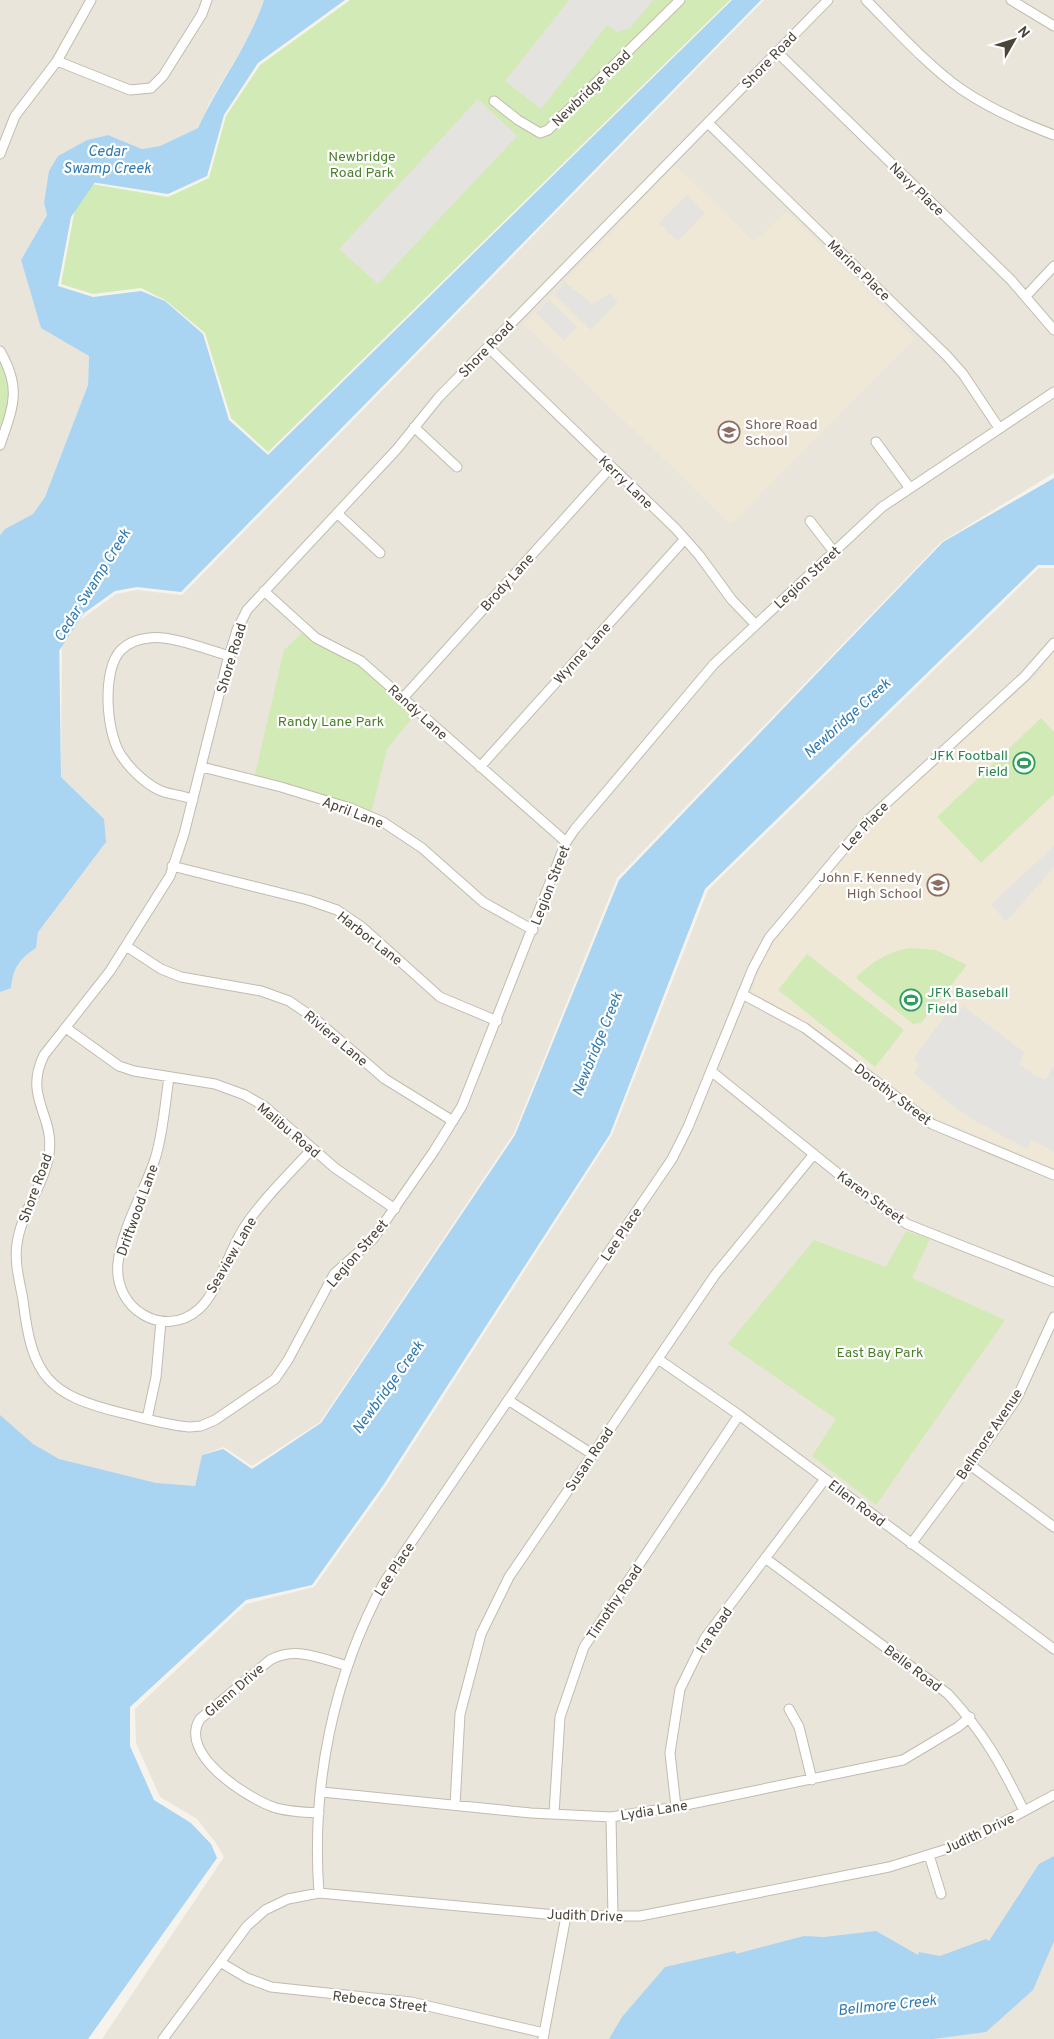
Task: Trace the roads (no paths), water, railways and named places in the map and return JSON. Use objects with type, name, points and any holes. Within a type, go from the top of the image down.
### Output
[{"type":"street","points":[[0,154],[15,116],[57,60],[91,0]]},
{"type":"street","points":[[57,60],[130,90],[150,88],[163,76],[202,14],[207,0]]},
{"type":"street","name":"Newbridge Road","points":[[494,101],[518,120],[540,133],[548,130],[680,0]]},
{"type":"street","name":"Shore Road","points":[[147,1419],[89,1404],[62,1391],[38,1365],[27,1332],[17,1244],[21,1227],[45,1169],[50,1146],[48,1128],[36,1090],[36,1077],[44,1055],[110,971],[170,876],[184,834],[202,767],[226,663],[230,656],[240,622],[247,610],[337,513],[439,397],[828,0]]},
{"type":"street","points":[[866,0],[935,68],[961,88],[991,107],[1054,134]]},
{"type":"street","points":[[1011,0],[1054,26]]},
{"type":"street","name":"Navy Place","points":[[777,52],[1026,296],[1054,330]]},
{"type":"street","name":"Marine Place","points":[[708,122],[947,356],[963,374],[999,428]]},
{"type":"street","points":[[1026,296],[1054,266]]},
{"type":"street","name":"Kerry Lane","points":[[488,347],[699,555],[732,600],[756,625]]},
{"type":"street","points":[[0,351],[15,386],[13,409],[2,432],[0,445]]},
{"type":"street","name":"Legion Street","points":[[147,1419],[180,1426],[201,1426],[214,1420],[269,1384],[288,1360],[334,1274],[373,1239],[462,1106],[533,930],[566,842],[594,804],[714,664],[882,507],[909,487],[1054,392]]},
{"type":"street","points":[[414,427],[457,467]]},
{"type":"street","points":[[876,442],[909,487]]},
{"type":"street","name":"Brody Lane","points":[[403,698],[610,467]]},
{"type":"street","points":[[337,513],[380,553]]},
{"type":"street","points":[[810,521],[834,552]]},
{"type":"street","name":"Wynne Lane","points":[[480,767],[684,540]]},
{"type":"street","name":"Randy Lane","points":[[264,591],[312,635],[362,661],[566,842]]},
{"type":"street","points":[[193,800],[162,792],[151,785],[116,750],[110,720],[108,688],[112,666],[121,650],[128,644],[151,638],[168,639],[230,656]]},
{"type":"street","name":"Lee Place","points":[[319,1893],[317,1863],[319,1813],[328,1733],[337,1695],[356,1638],[385,1581],[672,1159],[688,1127],[753,968],[769,938],[868,820],[1026,676],[1054,643]]},
{"type":"street","name":"April Lane","points":[[202,767],[282,787],[356,810],[383,822],[422,848],[483,902],[533,930]]},
{"type":"street","name":"Harbor Lane","points":[[172,866],[308,900],[337,910],[362,927],[440,997],[497,1021]]},
{"type":"street","name":"Riviera Lane","points":[[126,946],[161,969],[181,977],[261,991],[289,1001],[314,1018],[385,1079],[453,1121]]},
{"type":"street","name":"Dorothy Street","points":[[742,994],[805,1028],[932,1124],[1054,1175]]},
{"type":"street","name":"Malibu Road","points":[[66,1028],[119,1066],[134,1071],[215,1084],[245,1095],[264,1106],[334,1168],[395,1208]]},
{"type":"street","name":"Karen Street","points":[[711,1070],[862,1193],[907,1224],[1054,1282]]},
{"type":"street","name":"Driftwood Lane","points":[[161,1321],[136,1311],[125,1300],[119,1282],[118,1264],[122,1245],[156,1157],[169,1077]]},
{"type":"street","name":"Seaview Lane","points":[[161,1321],[186,1318],[201,1308],[244,1227],[312,1149]]},
{"type":"street","name":"Susan Road","points":[[455,1805],[460,1714],[481,1634],[508,1577],[715,1275],[814,1154]]},
{"type":"street","name":"Bellmore Avenue","points":[[911,1544],[1017,1398],[1054,1317]]},
{"type":"street","points":[[147,1419],[156,1377],[161,1321]]},
{"type":"street","name":"Ellen Road","points":[[658,1359],[739,1415],[1054,1649]]},
{"type":"street","points":[[508,1400],[592,1454]]},
{"type":"street","name":"Timothy Road","points":[[554,1814],[560,1716],[584,1647],[739,1415]]},
{"type":"street","points":[[970,1465],[1053,1523]]},
{"type":"street","name":"Ira Road","points":[[676,1807],[670,1753],[680,1689],[705,1638],[825,1479]]},
{"type":"street","name":"Belle Road","points":[[766,1558],[948,1694],[970,1717],[995,1753],[1024,1811]]},
{"type":"street","name":"Glenn Drive","points":[[319,1813],[280,1809],[248,1795],[229,1781],[210,1762],[197,1746],[196,1731],[200,1719],[270,1660],[281,1653],[299,1652],[346,1666]]},
{"type":"street","points":[[789,1709],[799,1727],[812,1780]]},
{"type":"street","name":"Lydia Lane","points":[[322,1792],[554,1814],[611,1817],[676,1807],[904,1760],[958,1727],[970,1717]]},
{"type":"street","name":"Judith Drive","points":[[163,2039],[247,1926],[265,1910],[288,1899],[319,1893],[566,1916],[640,1916],[675,1911],[889,1867],[929,1855],[976,1837],[1054,1795]]},
{"type":"street","points":[[611,1817],[613,1917]]},
{"type":"street","points":[[929,1855],[941,1894]]},
{"type":"street","points":[[543,2036],[566,1916]]},
{"type":"street","name":"Rebecca Street","points":[[220,1962],[247,1978],[271,1988],[411,2002],[543,2036]]},
{"type":"water","points":[[264,0],[345,0],[258,63],[224,115],[207,176],[168,194],[78,180],[58,286],[93,297],[141,291],[165,301],[203,334],[229,420],[268,455],[732,0],[761,0],[181,592],[137,587],[115,591],[59,631],[61,777],[104,819],[106,842],[38,932],[36,948],[21,960],[15,969],[11,988],[0,992],[0,535],[5,529],[33,514],[45,497],[88,385],[89,356],[41,328],[21,260],[47,215],[44,203],[49,171],[58,156],[87,140],[108,135],[142,149],[160,146],[198,128],[242,49]]},
{"type":"water","name":"Newbridge Creek","points":[[1054,478],[1054,565],[1038,565],[705,889],[610,1134],[384,1484],[312,1585],[246,1600],[130,1707],[130,1746],[154,1800],[191,1823],[211,1844],[217,1858],[88,2039],[0,2039],[0,1415],[33,1444],[59,1459],[156,1483],[195,1486],[202,1455],[223,1449],[252,1469],[321,1423],[515,1135],[619,880],[943,542]]},
{"type":"water","name":"Bellmore Creek","points":[[1054,1856],[1054,1941],[1033,1990],[986,2032],[933,2039],[609,2039],[622,2017],[665,1967],[735,1951],[736,1954],[804,1936],[824,1937],[876,1931],[918,1955],[919,1952],[940,1956],[986,1939],[989,1941],[1039,1864]]},
{"type":"waterway","name":"Cedar Swamp Creek","points":[[62,216],[99,162]]},
{"type":"waterway","name":"Cedar Swamp Creek","points":[[48,653],[77,609]]},
{"type":"place","name":"Shore Road School","points":[[729,432]]},
{"type":"place","name":"JFK Football Field","points":[[1024,763]]},
{"type":"place","name":"John F. Kennedy High School","points":[[938,885]]},
{"type":"place","name":"JFK Baseball Field","points":[[911,1000]]},
{"type":"park label","name":"Newbridge Road Park","points":[[362,164]]},
{"type":"park label","name":"Randy Lane Park","points":[[331,721]]},
{"type":"park label","name":"East Bay Park","points":[[880,1352]]}]
